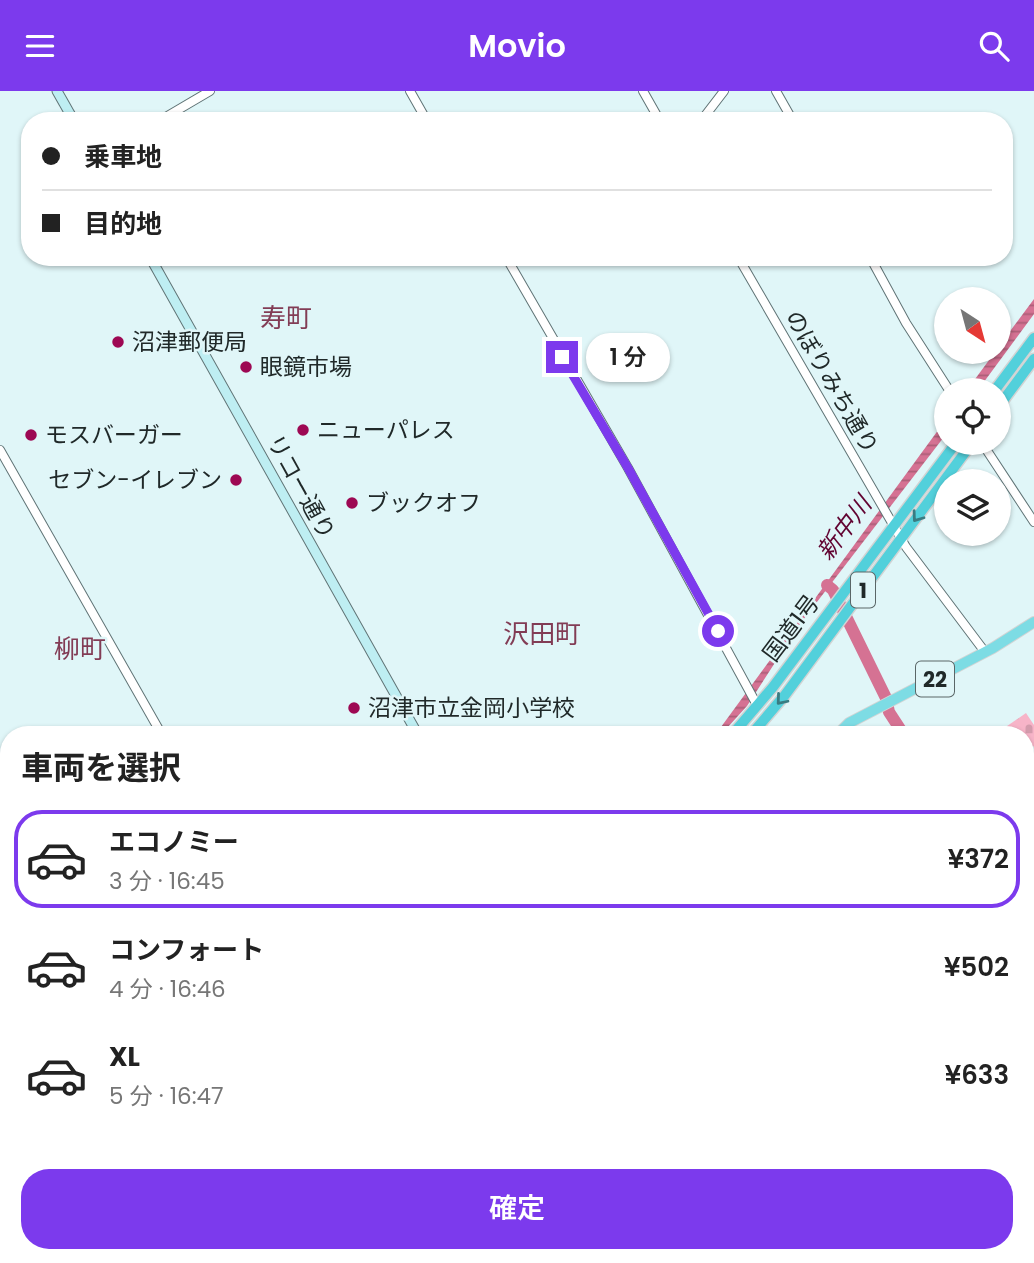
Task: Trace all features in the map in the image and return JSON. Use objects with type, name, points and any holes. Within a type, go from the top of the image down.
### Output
[{"type":"highway","points":[[1004,378],[1034,338]]},
{"type":"highway","points":[[1011,389],[1034,359]]},
{"type":"highway","name":"国道1号","points":[[739,726],[947,455]]},
{"type":"highway","name":"国道1号","points":[[759,726],[785,695],[963,455]]},
{"type":"main road","points":[[57,91],[69,112]]},
{"type":"main road","name":"リコー通り","points":[[155,266],[413,726]]},
{"type":"main road","name":"22","points":[[846,726],[985,652],[1034,622]]},
{"type":"street","points":[[174,112],[210,91]]},
{"type":"street","points":[[410,91],[422,112]]},
{"type":"street","points":[[643,91],[655,112]]},
{"type":"street","points":[[708,112],[724,91]]},
{"type":"street","points":[[776,91],[788,112]]},
{"type":"street","points":[[511,266],[628,468],[757,704]]},
{"type":"street","name":"のぼりみち通り","points":[[743,266],[901,539],[985,652]]},
{"type":"street","points":[[875,266],[906,323],[941,378]]},
{"type":"street","points":[[0,450],[157,726]]},
{"type":"street","points":[[990,455],[1034,522]]},
{"type":"green space","points":[[1026,713],[1034,725],[1034,726],[1007,726]]},
{"type":"shaded area","points":[[1034,299],[1034,314],[1012,344],[1012,329]]},
{"type":"shaded area","points":[[986,364],[997,364],[987,378],[976,378]]},
{"type":"shaded area","points":[[934,436],[934,450],[800,624],[747,706],[729,726],[722,726]]},
{"type":"waterway","name":"新中川","points":[[827,585],[833,590],[886,698],[889,712],[898,726]]},
{"type":"place","name":"沼津郵便局","points":[[118,342]]},
{"type":"place","name":"眼鏡市場","points":[[246,367]]},
{"type":"place","name":"ニューパレス","points":[[303,430]]},
{"type":"place","name":"モスバーガー","points":[[31,435]]},
{"type":"place","name":"セブン-イレブン","points":[[236,480]]},
{"type":"place","name":"ブックオフ","points":[[352,503]]},
{"type":"place","name":"沼津市立金岡小学校","points":[[354,708]]},
{"type":"district","name":"寿町","points":[[286,318]]},
{"type":"district","name":"沢田町","points":[[542,634]]},
{"type":"district","name":"柳町","points":[[80,649]]},
{"type":"route","points":[[562,357],[628,468],[718,631]]}]
